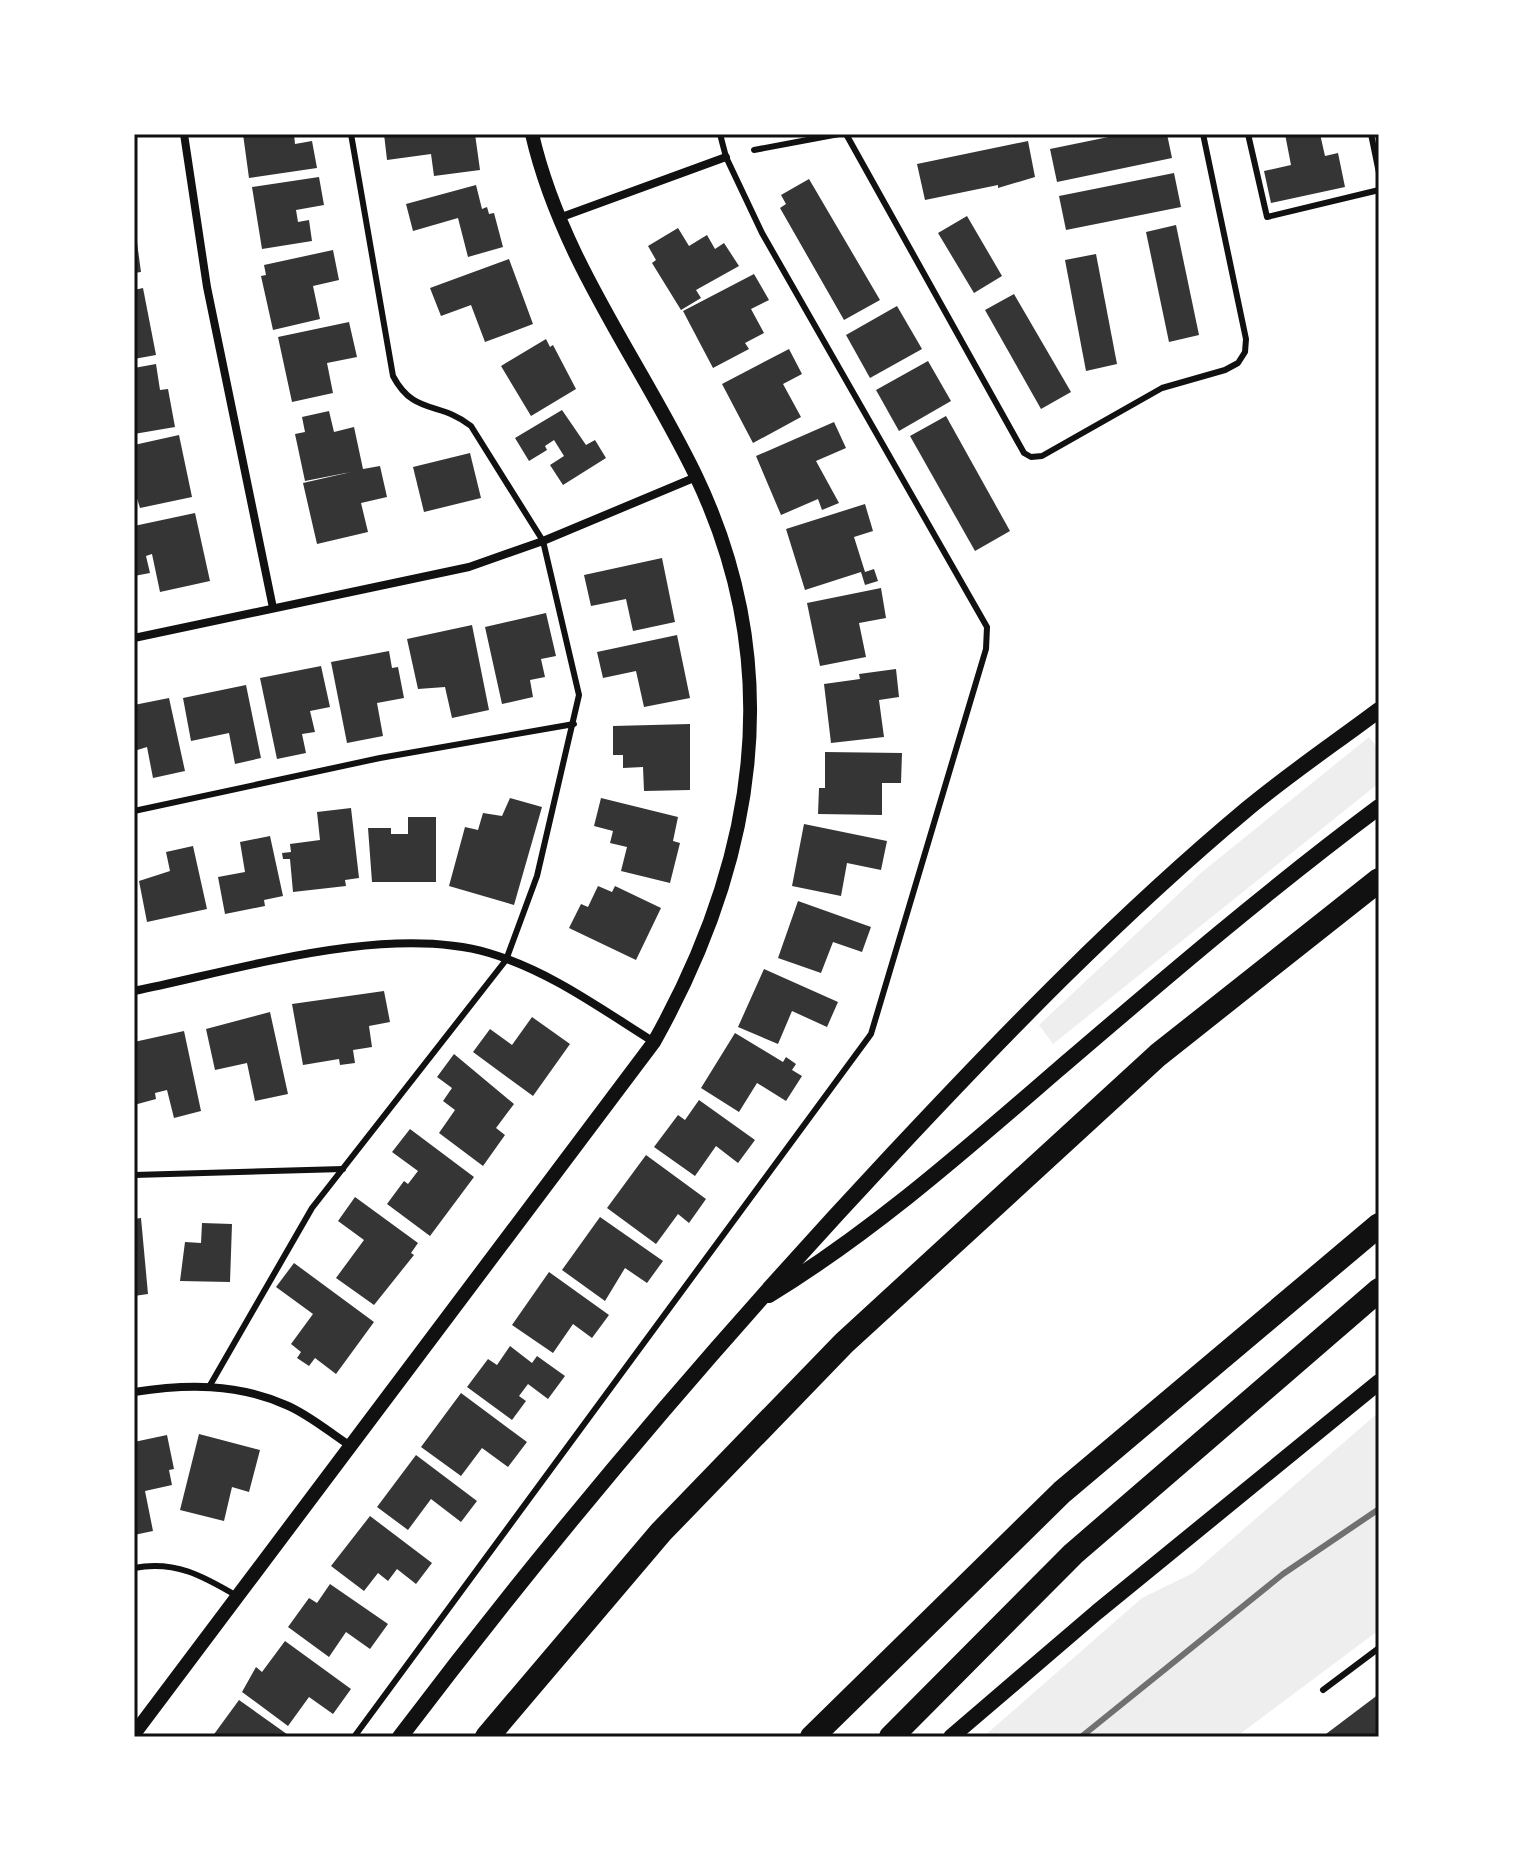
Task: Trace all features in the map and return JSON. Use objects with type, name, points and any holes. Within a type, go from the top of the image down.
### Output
[{"type":"highway","points":[[487,1737],[661,1532],[844,1343],[1158,1055],[1379,880]]},
{"type":"highway","points":[[812,1737],[1062,1492],[1379,1225]]},
{"type":"highway","points":[[891,1737],[1073,1554],[1379,1290]]},
{"type":"main road","points":[[400,1737],[572,1518],[749,1307],[1096,943],[1249,807],[1379,710]]},
{"type":"main road","points":[[749,1307],[834,1255],[921,1189],[1155,987],[1379,807]]},
{"type":"main road","points":[[951,1737],[1097,1612],[1379,1382]]},
{"type":"street","points":[[184,134],[207,287],[273,608]]},
{"type":"street","points":[[134,1734],[654,1042],[689,979],[729,873],[743,812],[751,739],[746,643],[727,562],[696,477],[613,331],[559,218],[540,169],[532,134]]},
{"type":"street","points":[[559,218],[726,157]]},
{"type":"street","points":[[134,638],[422,580],[543,541],[696,477]]},
{"type":"street","points":[[134,991],[378,944],[442,946],[487,953],[551,977],[654,1042]]},
{"type":"street","points":[[134,1392],[181,1385],[232,1388],[287,1405],[349,1445]]},
{"type":"lane","points":[[209,1387],[312,1208],[506,960],[537,876],[579,695],[543,541],[471,426],[455,413],[417,405],[403,395],[393,376],[351,134]]},
{"type":"lane","points":[[354,1737],[871,1034],[986,649],[987,627],[762,233],[726,157],[720,134]]},
{"type":"lane","points":[[754,150],[839,134]]},
{"type":"lane","points":[[846,134],[1024,453],[1031,457],[1042,456],[1162,388],[1225,370],[1238,363],[1245,352],[1246,339],[1203,134]]},
{"type":"lane","points":[[1248,134],[1267,217],[1379,190]]},
{"type":"lane","points":[[1371,134],[1379,173]]},
{"type":"lane","points":[[134,811],[380,758],[574,724]]},
{"type":"lane","points":[[134,1175],[343,1169]]},
{"type":"lane","points":[[134,1568],[180,1567],[197,1572],[237,1596]]},
{"type":"lane","points":[[1323,1690],[1379,1648]]},
{"type":"shaded area","points":[[1369,737],[1379,750],[1379,783],[1053,1044],[1039,1025],[1202,872]]},
{"type":"shaded area","points":[[1379,1412],[1379,1630],[1236,1737],[983,1737],[1142,1598],[1193,1573]]},
{"type":"building","points":[[243,134],[294,134],[295,144],[312,141],[317,168],[249,178]]},
{"type":"building","points":[[384,134],[475,134],[480,170],[434,176],[431,154],[387,160]]},
{"type":"building","points":[[1123,134],[1167,134],[1172,158],[1057,182],[1050,149]]},
{"type":"building","points":[[1285,134],[1320,134],[1325,156],[1338,153],[1345,187],[1271,203],[1264,171],[1291,165]]},
{"type":"building","points":[[1028,141],[1035,177],[998,188],[998,185],[925,200],[917,164]]},
{"type":"building","points":[[1174,173],[1181,207],[1066,230],[1059,196]]},
{"type":"building","points":[[319,177],[324,205],[296,210],[298,222],[309,220],[312,241],[262,249],[252,187]]},
{"type":"building","points":[[809,179],[880,300],[844,320],[780,208],[786,204],[781,195]]},
{"type":"building","points":[[476,185],[482,209],[487,207],[489,214],[494,213],[503,247],[468,257],[458,218],[413,231],[406,204]]},
{"type":"building","points":[[967,216],[1002,276],[974,293],[938,233]]},
{"type":"building","points":[[1176,225],[1199,335],[1169,342],[1146,232]]},
{"type":"building","points":[[678,228],[689,246],[707,235],[715,249],[724,243],[739,266],[696,290],[701,298],[681,310],[652,263],[656,260],[648,246]]},
{"type":"building","points":[[134,236],[141,272],[134,273]]},
{"type":"building","points":[[333,250],[339,280],[313,286],[320,319],[273,330],[261,276],[266,275],[264,265]]},
{"type":"building","points":[[1096,254],[1117,364],[1086,371],[1065,260]]},
{"type":"building","points":[[509,259],[533,324],[485,342],[471,305],[441,316],[430,288]]},
{"type":"building","points":[[754,274],[769,300],[751,309],[764,333],[745,343],[749,349],[713,368],[683,311]]},
{"type":"building","points":[[143,288],[156,355],[134,359],[134,290]]},
{"type":"building","points":[[1014,294],[1071,392],[1041,409],[985,310]]},
{"type":"building","points":[[897,306],[922,349],[870,378],[846,335]]},
{"type":"building","points":[[349,322],[357,357],[327,363],[333,393],[292,402],[278,337]]},
{"type":"building","points":[[546,339],[550,347],[553,345],[576,389],[531,416],[501,366]]},
{"type":"building","points":[[789,349],[802,374],[783,384],[801,417],[753,443],[722,384]]},
{"type":"building","points":[[928,361],[951,401],[899,431],[876,390]]},
{"type":"building","points":[[156,364],[160,390],[168,389],[175,427],[134,434],[134,368]]},
{"type":"building","points":[[562,410],[586,445],[595,440],[606,458],[563,485],[550,465],[564,456],[554,440],[545,446],[547,450],[529,461],[515,438]]},
{"type":"building","points":[[329,411],[334,432],[354,427],[363,469],[380,466],[387,497],[361,503],[368,532],[317,544],[303,483],[351,472],[305,481],[295,434],[305,432],[302,417]]},
{"type":"building","points":[[946,416],[1010,531],[975,551],[910,436]]},
{"type":"building","points":[[834,422],[846,448],[816,461],[839,503],[822,510],[818,499],[781,515],[756,456]]},
{"type":"building","points":[[179,435],[192,497],[140,508],[134,489],[134,445]]},
{"type":"building","points":[[470,453],[481,498],[424,512],[413,467]]},
{"type":"building","points":[[865,504],[873,531],[854,537],[865,572],[874,569],[878,581],[865,585],[861,572],[805,590],[786,529]]},
{"type":"building","points":[[195,513],[210,581],[160,592],[152,554],[146,556],[150,573],[134,576],[134,526]]},
{"type":"building","points":[[662,558],[675,622],[633,631],[626,599],[591,606],[584,575]]},
{"type":"building","points":[[881,588],[886,618],[859,623],[866,657],[820,666],[807,603]]},
{"type":"building","points":[[546,613],[556,656],[541,659],[545,677],[530,680],[533,697],[502,704],[485,627]]},
{"type":"building","points":[[472,625],[489,710],[452,718],[445,687],[418,689],[407,639]]},
{"type":"building","points":[[677,635],[690,698],[644,707],[636,671],[603,678],[597,652]]},
{"type":"building","points":[[389,651],[392,668],[398,667],[404,698],[377,703],[383,736],[347,743],[331,662]]},
{"type":"building","points":[[321,666],[330,707],[310,711],[315,732],[302,734],[306,753],[277,759],[260,678]]},
{"type":"building","points":[[896,669],[899,697],[879,700],[884,737],[831,743],[824,684],[860,679],[859,674]]},
{"type":"building","points":[[246,685],[261,758],[235,764],[229,733],[191,741],[183,698]]},
{"type":"building","points":[[169,698],[185,771],[153,778],[147,747],[134,751],[134,705]]},
{"type":"building","points":[[690,724],[690,790],[644,791],[643,767],[623,768],[623,755],[613,755],[613,726]]},
{"type":"building","points":[[825,752],[902,753],[901,783],[882,783],[882,815],[818,814],[819,788],[825,788]]},
{"type":"building","points":[[510,798],[542,807],[514,905],[449,886],[465,827],[478,830],[483,813],[502,816]]},
{"type":"building","points":[[601,798],[678,817],[673,841],[680,843],[670,883],[621,871],[627,847],[610,843],[613,831],[594,826]]},
{"type":"building","points":[[351,808],[359,878],[345,880],[346,886],[293,892],[290,859],[283,859],[282,853],[291,852],[290,844],[320,840],[317,812]]},
{"type":"building","points":[[408,817],[436,817],[436,882],[372,882],[368,828],[391,828],[391,834],[408,834]]},
{"type":"building","points":[[804,824],[887,841],[881,870],[847,863],[841,896],[792,886]]},
{"type":"building","points":[[270,836],[283,896],[264,900],[265,906],[225,914],[218,877],[245,872],[240,842]]},
{"type":"building","points":[[193,846],[207,909],[147,922],[139,881],[170,871],[166,852]]},
{"type":"building","points":[[598,886],[612,892],[615,886],[661,908],[636,960],[569,928],[581,904],[588,907]]},
{"type":"building","points":[[798,901],[871,927],[862,952],[833,942],[821,973],[778,958]]},
{"type":"building","points":[[764,969],[838,1002],[827,1027],[792,1011],[778,1044],[738,1027]]},
{"type":"building","points":[[384,991],[390,1022],[369,1026],[372,1047],[353,1050],[355,1063],[340,1065],[339,1059],[303,1065],[292,1004]]},
{"type":"building","points":[[270,1012],[288,1094],[255,1101],[247,1063],[215,1070],[206,1029]]},
{"type":"building","points":[[532,1017],[570,1044],[533,1096],[473,1052],[490,1029],[512,1045]]},
{"type":"building","points":[[184,1031],[201,1111],[174,1118],[167,1090],[155,1093],[156,1099],[134,1105],[134,1042]]},
{"type":"building","points":[[735,1033],[783,1062],[786,1057],[796,1064],[792,1070],[802,1076],[786,1101],[757,1083],[739,1112],[701,1088]]},
{"type":"building","points":[[454,1054],[514,1104],[496,1128],[505,1135],[483,1166],[439,1133],[455,1110],[443,1101],[452,1088],[437,1077]]},
{"type":"building","points":[[699,1100],[755,1140],[738,1163],[716,1146],[695,1176],[654,1147],[678,1115],[685,1120]]},
{"type":"building","points":[[410,1129],[474,1177],[430,1236],[387,1204],[404,1181],[408,1184],[418,1171],[392,1152]]},
{"type":"building","points":[[646,1155],[706,1199],[689,1223],[678,1214],[656,1244],[607,1208]]},
{"type":"building","points":[[355,1197],[418,1243],[411,1253],[414,1255],[374,1305],[336,1278],[364,1240],[338,1221]]},
{"type":"building","points":[[600,1217],[663,1261],[647,1283],[625,1268],[605,1301],[562,1270]]},
{"type":"building","points":[[141,1218],[148,1294],[134,1296],[134,1219]]},
{"type":"building","points":[[202,1223],[232,1224],[230,1282],[180,1281],[185,1242],[201,1243]]},
{"type":"building","points":[[294,1263],[374,1322],[336,1374],[315,1358],[309,1366],[297,1358],[301,1352],[291,1344],[313,1314],[276,1287]]},
{"type":"building","points":[[549,1272],[609,1315],[592,1338],[573,1324],[553,1353],[512,1325]]},
{"type":"building","points":[[510,1346],[532,1363],[537,1356],[565,1376],[548,1399],[528,1384],[519,1396],[526,1401],[512,1420],[467,1387],[488,1359],[497,1365]]},
{"type":"building","points":[[461,1393],[527,1442],[508,1467],[482,1448],[461,1476],[421,1447]]},
{"type":"building","points":[[199,1434],[260,1450],[249,1492],[232,1487],[224,1521],[180,1510]]},
{"type":"building","points":[[167,1435],[174,1469],[169,1470],[172,1485],[145,1491],[153,1531],[134,1535],[134,1442]]},
{"type":"building","points":[[416,1455],[477,1501],[461,1522],[431,1499],[408,1530],[377,1507]]},
{"type":"building","points":[[370,1516],[432,1563],[416,1584],[397,1569],[388,1581],[378,1573],[364,1591],[331,1566]]},
{"type":"building","points":[[330,1584],[388,1624],[370,1649],[346,1632],[329,1657],[288,1627],[309,1598],[317,1603]]},
{"type":"building","points":[[285,1641],[351,1689],[333,1714],[309,1697],[288,1726],[242,1692],[256,1667],[262,1672]]},
{"type":"building","points":[[1379,1694],[1379,1737],[1322,1737]]},
{"type":"building","points":[[239,1700],[291,1737],[212,1737]]},
{"type":"railway","points":[[1081,1737],[1283,1574],[1379,1509]]}]
